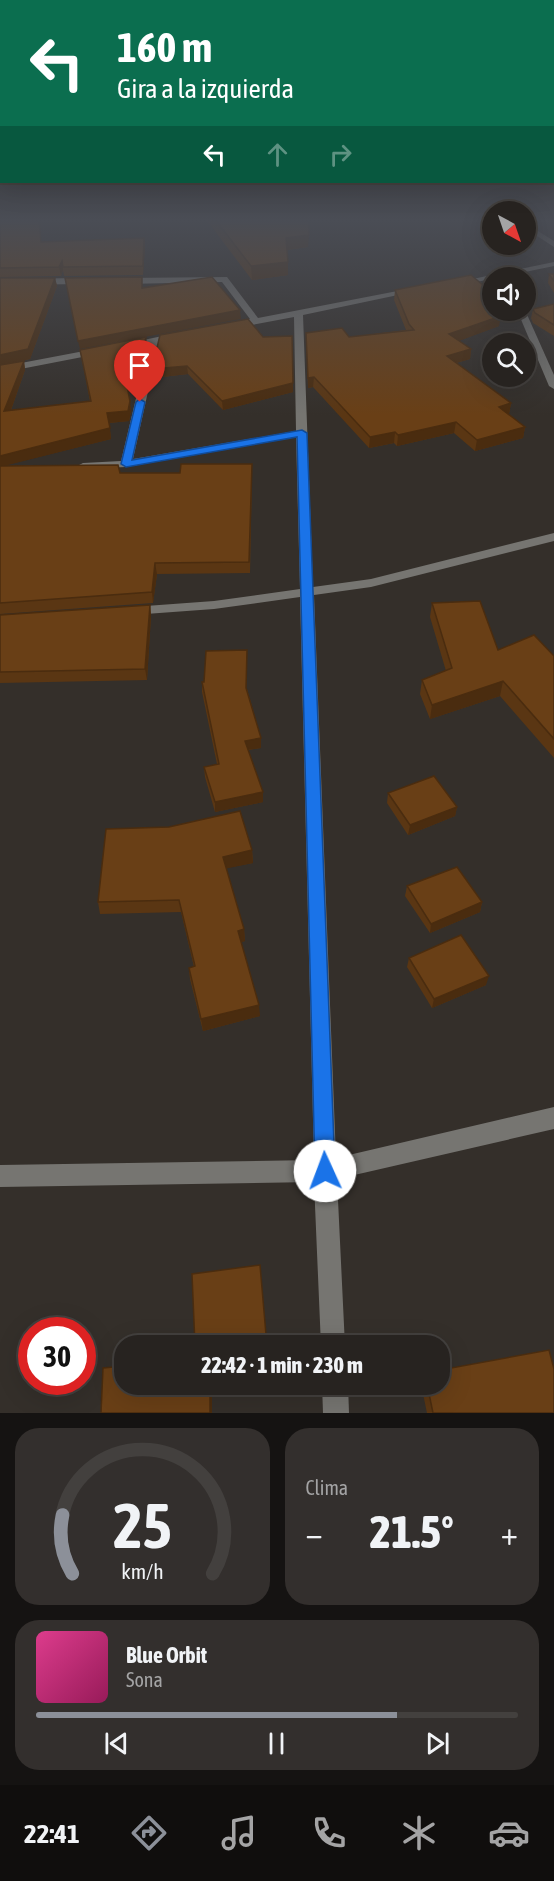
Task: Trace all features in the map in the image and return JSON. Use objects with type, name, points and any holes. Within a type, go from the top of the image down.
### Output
[{"type":"street","points":[[228,284],[256,321]]},
{"type":"street","points":[[223,327],[425,289]]},
{"type":"street","points":[[298,313],[325,1171],[332,1335]]},
{"type":"street","points":[[526,321],[554,386]]},
{"type":"street","points":[[122,347],[189,334]]},
{"type":"street","points":[[126,464],[155,341]]},
{"type":"street","points":[[0,370],[111,349]]},
{"type":"street","points":[[69,467],[126,464],[302,433]]},
{"type":"street","points":[[119,612],[214,605],[371,583],[554,537]]},
{"type":"street","points":[[0,1176],[325,1171],[554,1118]]},
{"type":"street","points":[[335,1395],[336,1413]]},
{"type":"building","points":[[0,284],[53,284],[28,349],[0,355]]},
{"type":"building","points":[[66,284],[142,284],[142,288],[168,284],[218,284],[240,310],[78,341]]},
{"type":"building","points":[[426,284],[482,284],[482,321],[487,321],[449,334],[471,349],[447,356],[482,382],[482,387],[489,387],[511,403],[499,407],[525,427],[477,440],[456,422],[398,435],[395,432],[370,437],[314,377],[308,378],[306,333],[342,328],[349,337],[414,330],[409,324],[395,290]]},
{"type":"building","points":[[554,304],[554,325],[536,314],[536,308]]},
{"type":"building","points":[[248,319],[263,337],[292,336],[293,383],[222,401],[187,366],[152,369],[160,335]]},
{"type":"building","points":[[146,337],[138,370],[124,371],[130,401],[128,411],[107,413],[110,428],[0,456],[0,365],[24,361],[4,411],[91,401],[80,350]]},
{"type":"building","points":[[181,464],[252,464],[249,562],[155,563],[152,592],[0,603],[0,466],[118,465],[120,473],[180,473]]},
{"type":"building","points":[[480,601],[498,650],[534,635],[554,656],[554,739],[503,681],[432,705],[422,680],[452,668],[432,603]]},
{"type":"building","points":[[150,605],[145,669],[0,672],[0,615]]},
{"type":"building","points":[[247,650],[246,688],[261,738],[245,741],[263,792],[215,802],[204,767],[219,764],[202,682],[204,682],[206,651]]},
{"type":"building","points":[[434,776],[457,807],[410,825],[388,793]]},
{"type":"building","points":[[240,811],[252,850],[223,857],[244,929],[238,931],[259,1005],[201,1019],[189,968],[195,966],[179,900],[98,902],[106,829],[169,827]]},
{"type":"building","points":[[457,867],[482,902],[431,924],[407,886]]},
{"type":"building","points":[[461,935],[489,976],[434,999],[409,958]]},
{"type":"building","points":[[260,1265],[266,1335],[195,1335],[192,1274]]},
{"type":"building","points":[[549,1350],[554,1369],[554,1413],[433,1413],[429,1395],[450,1395],[450,1368]]},
{"type":"building","points":[[114,1367],[114,1395],[210,1395],[210,1413],[101,1413],[103,1368]]},
{"type":"route","points":[[140,402],[126,464],[302,433],[325,1171]]}]
